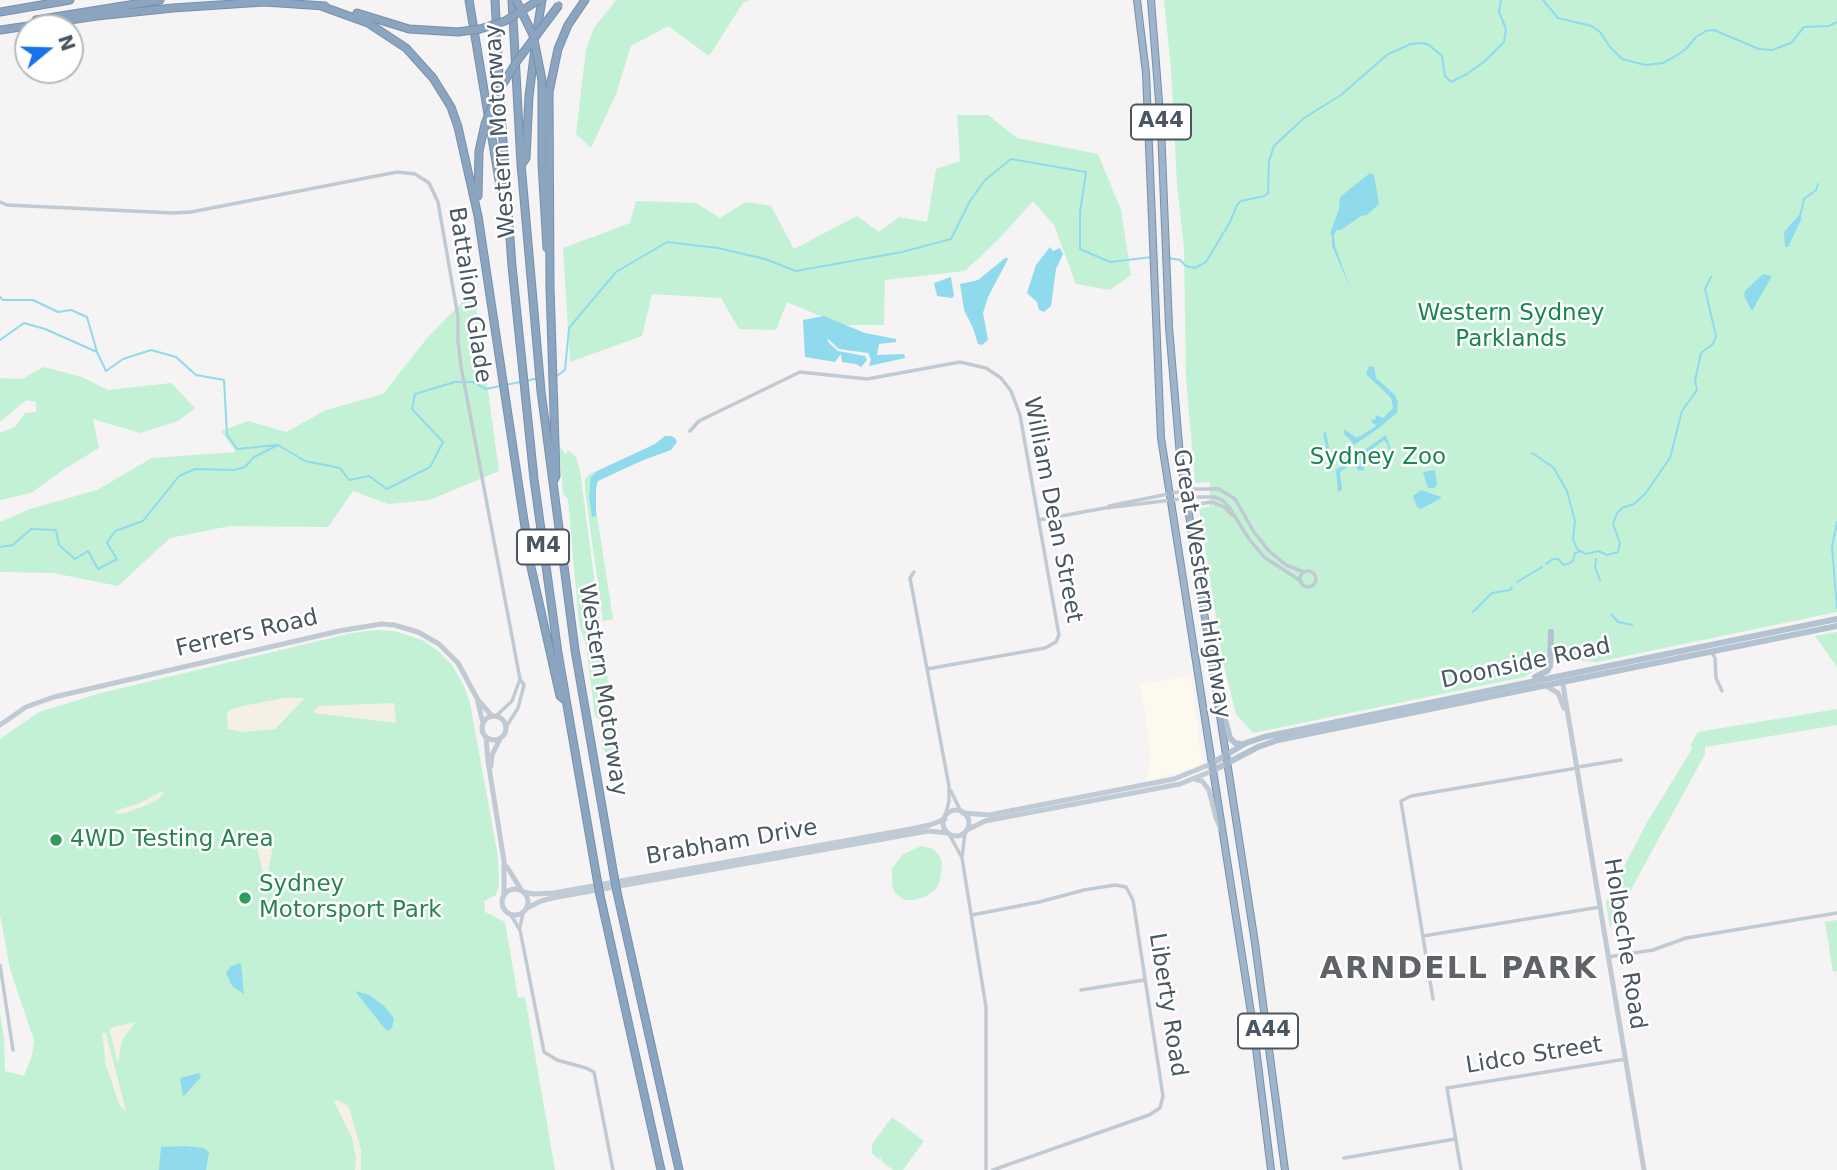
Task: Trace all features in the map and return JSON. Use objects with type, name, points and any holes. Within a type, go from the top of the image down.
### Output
[{"type":"highway","points":[[0,12],[45,0]]},
{"type":"highway","points":[[30,6],[70,0]]},
{"type":"highway","points":[[0,28],[160,0]]},
{"type":"highway","points":[[468,0],[502,198],[508,208]]},
{"type":"highway","name":"Western Motorway","points":[[495,0],[521,365],[549,592],[600,895],[661,1170]]},
{"type":"highway","points":[[514,0],[528,22],[536,44],[542,79],[544,192],[550,287]]},
{"type":"highway","name":"Western Motorway","points":[[514,0],[522,164],[538,363],[575,650],[617,892],[679,1170]]},
{"type":"highway","points":[[0,28],[133,11],[282,2],[347,11],[409,29],[458,32],[493,25],[522,13],[540,0]]},
{"type":"highway","points":[[522,164],[526,158],[530,82],[540,0]]},
{"type":"highway","points":[[552,482],[556,476],[550,287],[550,82],[561,41],[572,18],[585,0]]},
{"type":"highway","name":"Great Western Highway","points":[[1137,0],[1146,73],[1161,438],[1168,497],[1254,1032],[1271,1170]]},
{"type":"highway","name":"Great Western Highway","points":[[1151,0],[1161,127],[1169,327],[1185,494],[1264,1008],[1285,1170]]},
{"type":"highway","points":[[478,216],[476,174],[485,124],[497,94],[517,61],[561,2]]},
{"type":"highway","points":[[321,6],[360,19],[385,33],[414,56],[445,97],[458,127],[478,216],[534,583],[560,696],[566,701]]},
{"type":"main road","name":"Doonside Road","points":[[1212,767],[1225,755],[1264,737],[1527,682],[1562,679],[1837,620]]},
{"type":"main road","name":"Doonside Road","points":[[1700,650],[1711,651],[1837,626]]},
{"type":"main road","points":[[1527,682],[1547,671],[1550,666],[1551,632]]},
{"type":"main road","points":[[1214,679],[1230,738],[1236,744],[1247,743]]},
{"type":"main road","name":"Doonside Road","points":[[1212,767],[1278,740],[1546,686],[1562,679]]},
{"type":"main road","points":[[1212,767],[1194,780],[1180,785],[985,821],[958,836],[948,833],[944,826],[945,818],[953,811],[989,815],[1167,780],[1212,767]]},
{"type":"main road","points":[[1194,780],[1202,781],[1209,790],[1222,831]]},
{"type":"main road","points":[[962,812],[968,821],[966,831]]},
{"type":"main road","name":"Brabham Drive","points":[[523,891],[548,894],[911,829],[945,818]]},
{"type":"main road","name":"Brabham Drive","points":[[525,910],[541,901],[565,896],[928,831],[948,833]]},
{"type":"main road","points":[[512,890],[523,891],[528,898],[525,910],[511,915],[503,907],[504,896],[512,890]]},
{"type":"street","name":"Battalion Glade","points":[[0,202],[23,206],[191,212],[397,172],[415,173],[429,183],[437,198],[458,317],[461,366],[520,679],[524,685],[523,697],[506,727]]},
{"type":"street","name":"William Dean Street","points":[[691,431],[699,421],[800,372],[867,379],[955,362],[973,363],[996,374],[1011,391],[1020,415],[1059,628],[1056,642],[1042,649],[928,670]]},
{"type":"street","points":[[1039,520],[1105,508],[1116,503],[1168,497],[1212,487],[1231,494],[1269,551],[1286,565],[1304,572],[1314,572],[1316,582],[1308,587],[1270,562],[1255,547],[1229,506],[1222,500],[1185,494],[1168,497]]},
{"type":"street","points":[[1189,517],[1194,505],[1212,502],[1228,509],[1242,527]]},
{"type":"street","points":[[914,572],[910,578],[949,786],[945,818]]},
{"type":"street","points":[[1301,582],[1300,577],[1304,572]]},
{"type":"street","name":"Ferrers Road","points":[[0,725],[26,707],[54,697],[369,625],[405,628],[439,644],[458,663],[478,700],[483,723]]},
{"type":"street","points":[[1715,658],[1728,648]]},
{"type":"street","points":[[1700,650],[1714,666]]},
{"type":"street","points":[[1711,651],[1715,658],[1716,678],[1722,691]]},
{"type":"street","points":[[504,896],[504,861],[486,737],[482,731],[483,723],[512,701],[520,679]]},
{"type":"street","name":"Holbeche Road","points":[[1562,679],[1644,1170]]},
{"type":"street","name":"Holbeche Road","points":[[1546,686],[1554,690],[1562,700],[1570,724]]},
{"type":"street","name":"Ferrers Road","points":[[478,700],[494,716]]},
{"type":"street","points":[[490,773],[492,755],[506,727],[503,720],[494,716]]},
{"type":"street","points":[[486,737],[494,740],[501,737]]},
{"type":"street","points":[[1433,999],[1401,801],[1411,796],[1621,760]]},
{"type":"street","points":[[949,786],[962,812]]},
{"type":"street","points":[[966,831],[962,858],[986,1007],[986,1170]]},
{"type":"street","points":[[948,833],[962,858]]},
{"type":"street","points":[[504,861],[512,879],[523,891]]},
{"type":"street","name":"Liberty Road","points":[[972,915],[1084,890],[1115,885],[1126,887],[1133,900],[1163,1091],[1160,1108],[1149,1115],[993,1170]]},
{"type":"street","points":[[1423,936],[1600,907]]},
{"type":"street","points":[[520,930],[525,910]]},
{"type":"street","points":[[1608,957],[1656,949],[1686,938],[1837,913]]},
{"type":"street","points":[[511,915],[520,930],[544,1052],[557,1060],[594,1072],[612,1170]]},
{"type":"street","points":[[0,965],[13,1050]]},
{"type":"street","points":[[1082,990],[1144,980]]},
{"type":"street","name":"Lidco Street","points":[[1461,1170],[1447,1088],[1626,1059]]},
{"type":"street","points":[[1344,1158],[1455,1139]]},
{"type":"shaded area","points":[[1191,676],[1202,762],[1191,769],[1145,781],[1151,756],[1140,684]]},
{"type":"green space","points":[[616,0],[749,0],[743,3],[709,56],[668,26],[631,46],[616,94],[591,148],[576,134],[586,49],[594,28]]},
{"type":"green space","name":"Western Sydney Parklands","points":[[1164,0],[1837,0],[1837,612],[1597,662],[1554,660],[1524,677],[1253,733],[1236,714],[1223,662],[1199,508],[1209,507],[1210,482],[1195,483],[1186,377],[1184,248]]},
{"type":"green space","points":[[957,115],[988,115],[1017,138],[1098,154],[1121,210],[1131,275],[1110,290],[1076,284],[1054,225],[1033,201],[965,271],[885,280],[884,325],[842,325],[787,302],[776,330],[739,329],[721,298],[652,294],[642,336],[570,362],[563,248],[630,223],[636,201],[696,203],[720,218],[746,202],[771,206],[794,249],[857,216],[879,232],[899,217],[927,222],[936,169],[960,161]]},
{"type":"green space","points":[[474,290],[499,471],[430,500],[388,504],[353,491],[328,527],[230,526],[170,538],[118,586],[53,573],[0,572],[0,522],[30,509],[97,490],[152,458],[236,452],[221,431],[248,421],[286,432],[326,410],[383,394],[428,337]]},
{"type":"green space","points":[[44,367],[82,377],[108,390],[171,383],[195,408],[178,421],[140,433],[93,419],[99,448],[31,493],[0,500],[0,433],[15,427],[25,413],[36,412],[36,402],[26,400],[0,422],[0,378],[22,379]]},
{"type":"green space","points":[[559,445],[566,455],[568,450],[576,457],[580,471],[615,735],[614,758],[602,749],[602,721],[595,716],[586,645],[579,624],[568,499],[563,494]]},
{"type":"green space","points":[[597,471],[591,477],[613,619],[603,621],[585,490],[585,479]]},
{"type":"green space","name":"Sydney Motorsport Park","points":[[394,631],[422,640],[438,651],[452,665],[470,703],[498,857],[499,884],[496,895],[484,901],[485,912],[505,922],[518,998],[525,997],[555,1170],[0,1170],[0,1013],[5,1071],[24,1076],[32,1056],[34,1040],[10,969],[0,915],[0,739],[39,712],[101,693],[352,633]]},
{"type":"green space","points":[[1837,632],[1837,667],[1815,636]]},
{"type":"green space","points":[[1837,709],[1837,725],[1705,747],[1705,754],[1610,928],[1606,902],[1646,824],[1692,749],[1691,744],[1698,732]]},
{"type":"green space","points":[[921,846],[933,849],[940,856],[940,880],[936,889],[927,896],[904,900],[895,893],[892,869],[902,855]]},
{"type":"green space","points":[[1837,920],[1837,971],[1833,972],[1825,922]]},
{"type":"green space","points":[[892,1117],[924,1141],[903,1170],[893,1170],[882,1162],[880,1156],[879,1160],[872,1153],[872,1144]]},
{"type":"sand","points":[[285,698],[305,698],[275,729],[242,732],[228,729],[227,713],[230,710]]},
{"type":"sand","points":[[394,703],[396,723],[313,713],[318,706]]},
{"type":"sand","points":[[164,792],[160,798],[147,805],[125,813],[118,814],[115,811],[140,803]]},
{"type":"sand","points":[[259,834],[268,839],[272,851],[267,878],[264,877],[255,840]]},
{"type":"sand","points":[[136,1022],[122,1040],[118,1064],[109,1028]]},
{"type":"sand","points":[[102,1033],[106,1033],[126,1111],[120,1106],[106,1066]]},
{"type":"sand","points":[[334,1101],[347,1105],[350,1110],[361,1150],[361,1170],[355,1170],[356,1158],[352,1138]]},
{"type":"water","points":[[1370,173],[1374,175],[1379,204],[1367,215],[1337,230],[1334,235],[1335,246],[1351,290],[1332,246],[1330,234],[1339,209],[1340,197]]},
{"type":"water","points":[[1799,215],[1802,218],[1788,247],[1785,247],[1784,232]]},
{"type":"water","points":[[1050,247],[1053,251],[1060,248],[1063,254],[1056,269],[1051,306],[1044,312],[1039,310],[1037,302],[1027,293],[1036,265]]},
{"type":"water","points":[[1008,258],[983,313],[988,340],[982,345],[978,344],[964,310],[960,284],[978,280]]},
{"type":"water","points":[[1763,274],[1772,276],[1752,311],[1744,296],[1745,291]]},
{"type":"water","points":[[951,277],[954,296],[937,296],[934,283]]},
{"type":"water","points":[[824,316],[865,333],[896,339],[896,342],[879,344],[877,355],[904,354],[905,358],[869,366],[871,359],[868,353],[839,349],[827,338],[838,351],[865,356],[867,360],[861,367],[842,362],[841,354],[835,362],[805,357],[803,320]]},
{"type":"water","points":[[1369,366],[1374,367],[1376,378],[1395,395],[1398,402],[1397,413],[1329,462],[1323,433],[1326,432],[1331,458],[1353,443],[1344,434],[1344,429],[1357,438],[1376,426],[1372,419],[1375,420],[1376,415],[1383,418],[1393,408],[1391,398],[1366,374]]},
{"type":"water","points":[[1386,435],[1392,452],[1389,453],[1384,440],[1360,459],[1365,468],[1363,471],[1358,470],[1353,463],[1340,472],[1342,490],[1338,492],[1336,470]]},
{"type":"water","points":[[665,436],[675,438],[677,442],[671,450],[598,481],[596,516],[592,517],[589,497],[591,477],[597,471],[655,444]]},
{"type":"water","points":[[1435,470],[1437,485],[1435,488],[1428,488],[1423,472]]},
{"type":"water","points":[[1421,490],[1441,498],[1421,509],[1417,507],[1413,496]]},
{"type":"water","points":[[241,963],[244,994],[232,986],[226,973],[231,966]]},
{"type":"water","points":[[355,991],[369,995],[383,1005],[394,1018],[392,1028],[388,1031],[385,1029]]},
{"type":"water","points":[[199,1073],[201,1077],[183,1097],[180,1078]]},
{"type":"water","points":[[161,1147],[203,1148],[209,1152],[206,1170],[159,1170]]},
{"type":"waterway","points":[[1168,258],[1180,260],[1186,266],[1195,268],[1206,262],[1237,205],[1241,201],[1268,193],[1269,161],[1274,146],[1304,118],[1341,95],[1388,54],[1411,44],[1429,45],[1442,56],[1445,76],[1451,82],[1485,61],[1504,42],[1506,29],[1499,12],[1501,0]]},
{"type":"waterway","points":[[1543,0],[1558,18],[1592,26],[1622,59],[1645,65],[1663,63],[1674,57],[1706,31],[1714,30],[1759,49],[1772,50],[1791,43],[1804,27],[1829,26],[1837,22]]},
{"type":"waterway","points":[[557,376],[565,370],[569,328],[616,272],[667,242],[718,248],[765,259],[796,271],[902,252],[951,239],[970,201],[985,180],[1011,159],[1086,172],[1080,212],[1080,249],[1110,262],[1152,257]]},
{"type":"waterway","points":[[1804,199],[1816,190],[1818,184]]},
{"type":"waterway","points":[[1800,216],[1804,200]]},
{"type":"waterway","points":[[1532,453],[1553,467],[1567,491],[1575,521],[1573,539],[1577,549],[1586,554],[1598,551],[1607,555],[1618,552],[1620,543],[1613,524],[1617,513],[1645,494],[1670,458],[1682,411],[1697,390],[1695,381],[1701,353],[1713,344],[1716,336],[1705,289],[1711,277]]},
{"type":"waterway","points":[[0,297],[3,300],[33,300],[58,312],[71,310],[87,317],[97,352]]},
{"type":"waterway","points":[[0,340],[24,323],[45,329],[97,352],[106,371],[123,359],[151,350],[176,357],[196,375],[224,380],[227,435],[237,449],[277,445]]},
{"type":"waterway","points":[[526,381],[538,378]]},
{"type":"waterway","points":[[0,547],[13,545],[31,529],[56,530],[59,545],[75,559],[88,551],[98,569],[117,559],[107,543],[115,531],[143,521],[179,476],[195,469],[235,470],[245,467],[254,457],[278,445],[305,461],[340,468],[349,480],[369,476],[387,489],[430,467],[443,442],[412,409],[415,394],[455,382],[473,382],[486,389],[500,386]]},
{"type":"waterway","points":[[505,385],[521,382]]},
{"type":"waterway","points":[[1837,522],[1832,547],[1837,608]]},
{"type":"waterway","points":[[1546,564],[1553,559],[1558,559],[1564,565],[1568,564],[1573,561],[1575,553],[1579,552]]},
{"type":"waterway","points":[[1596,559],[1595,567],[1600,580]]},
{"type":"waterway","points":[[1517,582],[1542,567]]},
{"type":"waterway","points":[[1473,612],[1492,593],[1510,590],[1512,587]]},
{"type":"waterway","points":[[1611,614],[1618,622],[1632,625]]},
{"type":"place","name":"4WD Testing Area","points":[[56,840]]},
{"type":"place","name":"Sydney Motorsport Park","points":[[245,898]]},
{"type":"district","name":"ARNDELL PARK","points":[[1459,970]]},
{"type":"park label","name":"Sydney Zoo","points":[[1378,458]]}]
